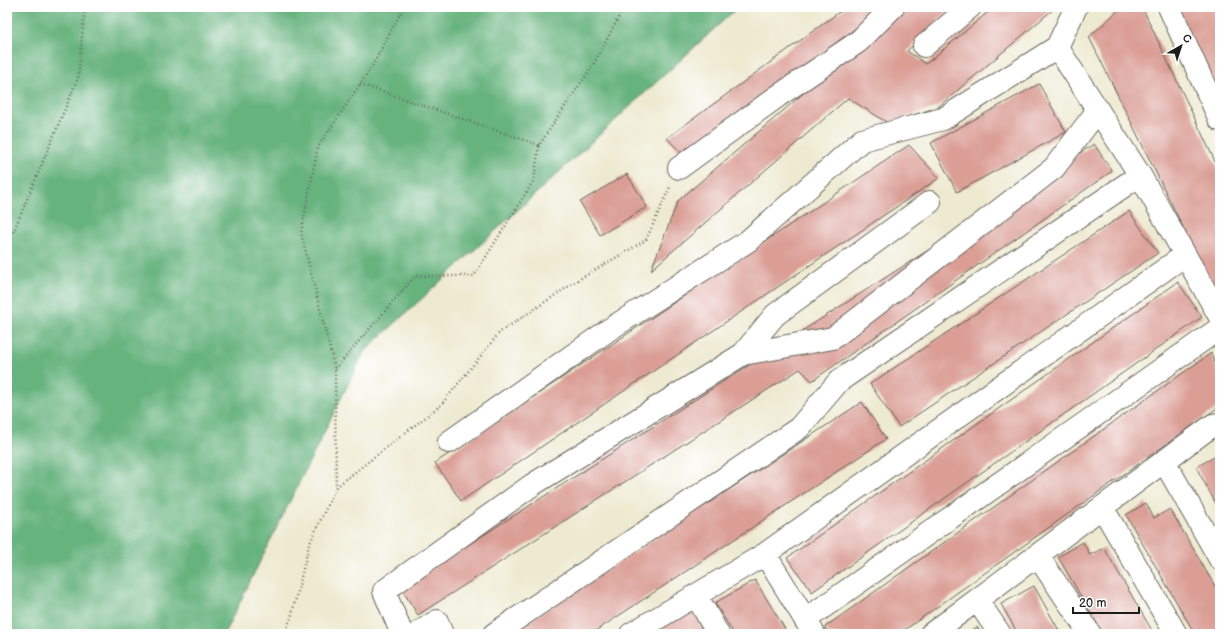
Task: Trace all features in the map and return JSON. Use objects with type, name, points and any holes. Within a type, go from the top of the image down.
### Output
[{"type":"lane","points":[[679,168],[778,96],[858,42],[893,7]]},
{"type":"lane","points":[[924,46],[970,7]]},
{"type":"lane","points":[[449,442],[610,329],[748,241],[862,140],[943,119],[1057,47],[1076,7]]},
{"type":"lane","points":[[1169,7],[1220,120]]},
{"type":"lane","points":[[1057,47],[1140,176],[1220,317]]},
{"type":"lane","points":[[743,354],[833,338],[1054,168],[1098,110]]},
{"type":"lane","points":[[494,634],[799,428],[839,381],[1140,176]]},
{"type":"lane","points":[[402,634],[384,591],[532,484],[743,354],[775,315],[930,202]]},
{"type":"lane","points":[[631,634],[765,554],[1185,255]]},
{"type":"lane","points":[[765,554],[810,627],[1220,328]]},
{"type":"lane","points":[[931,634],[1213,425],[1220,424]]},
{"type":"lane","points":[[1164,461],[1220,559]]},
{"type":"lane","points":[[1102,507],[1176,634]]},
{"type":"lane","points":[[1037,555],[1090,634]]},
{"type":"lane","points":[[696,595],[718,634]]},
{"type":"lane","points":[[977,600],[1000,634]]},
{"type":"lane","points":[[417,634],[437,622],[442,634]]},
{"type":"path","points":[[7,247],[78,78],[85,7]]},
{"type":"path","points":[[284,634],[291,618],[309,545],[336,487],[335,370],[301,232],[318,147],[371,68],[404,7]]},
{"type":"path","points":[[335,370],[415,276],[474,276],[534,180],[539,145],[595,62],[624,7]]},
{"type":"path","points":[[360,84],[539,145]]},
{"type":"path","points":[[336,487],[441,405],[500,332],[578,280],[646,240],[679,168]]},
{"type":"green space","points":[[7,7],[738,7],[364,352],[224,634],[7,634]]},
{"type":"building","points":[[846,7],[884,7],[684,156],[667,138]]},
{"type":"building","points":[[904,7],[953,7],[907,51],[926,64],[994,7],[1056,7],[938,107],[888,123],[848,98],[651,270],[678,201]]},
{"type":"building","points":[[1122,7],[1142,7],[1220,172],[1220,302],[1089,37]]},
{"type":"building","points":[[1177,7],[1220,7],[1220,97]]},
{"type":"building","points":[[1039,84],[1066,132],[957,192],[931,143]]},
{"type":"building","points":[[1094,144],[1112,171],[812,381],[800,369],[418,615],[401,588]]},
{"type":"building","points":[[909,145],[939,178],[461,501],[435,463]]},
{"type":"building","points":[[627,174],[647,207],[600,235],[580,202]]},
{"type":"building","points":[[1129,211],[1158,253],[899,427],[870,384]]},
{"type":"building","points":[[1178,282],[1202,317],[812,592],[787,558]]},
{"type":"building","points":[[1211,353],[1220,379],[1220,406],[899,634],[829,634],[825,627]]},
{"type":"building","points":[[862,402],[886,439],[591,634],[510,634]]},
{"type":"building","points":[[1220,454],[1220,511],[1196,467]]},
{"type":"building","points":[[1146,503],[1154,518],[1170,509],[1220,595],[1220,634],[1195,634],[1126,515]]},
{"type":"building","points":[[1083,542],[1090,555],[1104,548],[1154,634],[1103,634],[1058,557]]},
{"type":"building","points":[[755,580],[788,634],[734,634],[715,603]]},
{"type":"building","points":[[1034,586],[1061,634],[1018,634],[1001,604]]},
{"type":"building","points":[[691,605],[707,631],[701,634],[644,634]]},
{"type":"building","points":[[977,627],[981,634],[965,634]]}]
